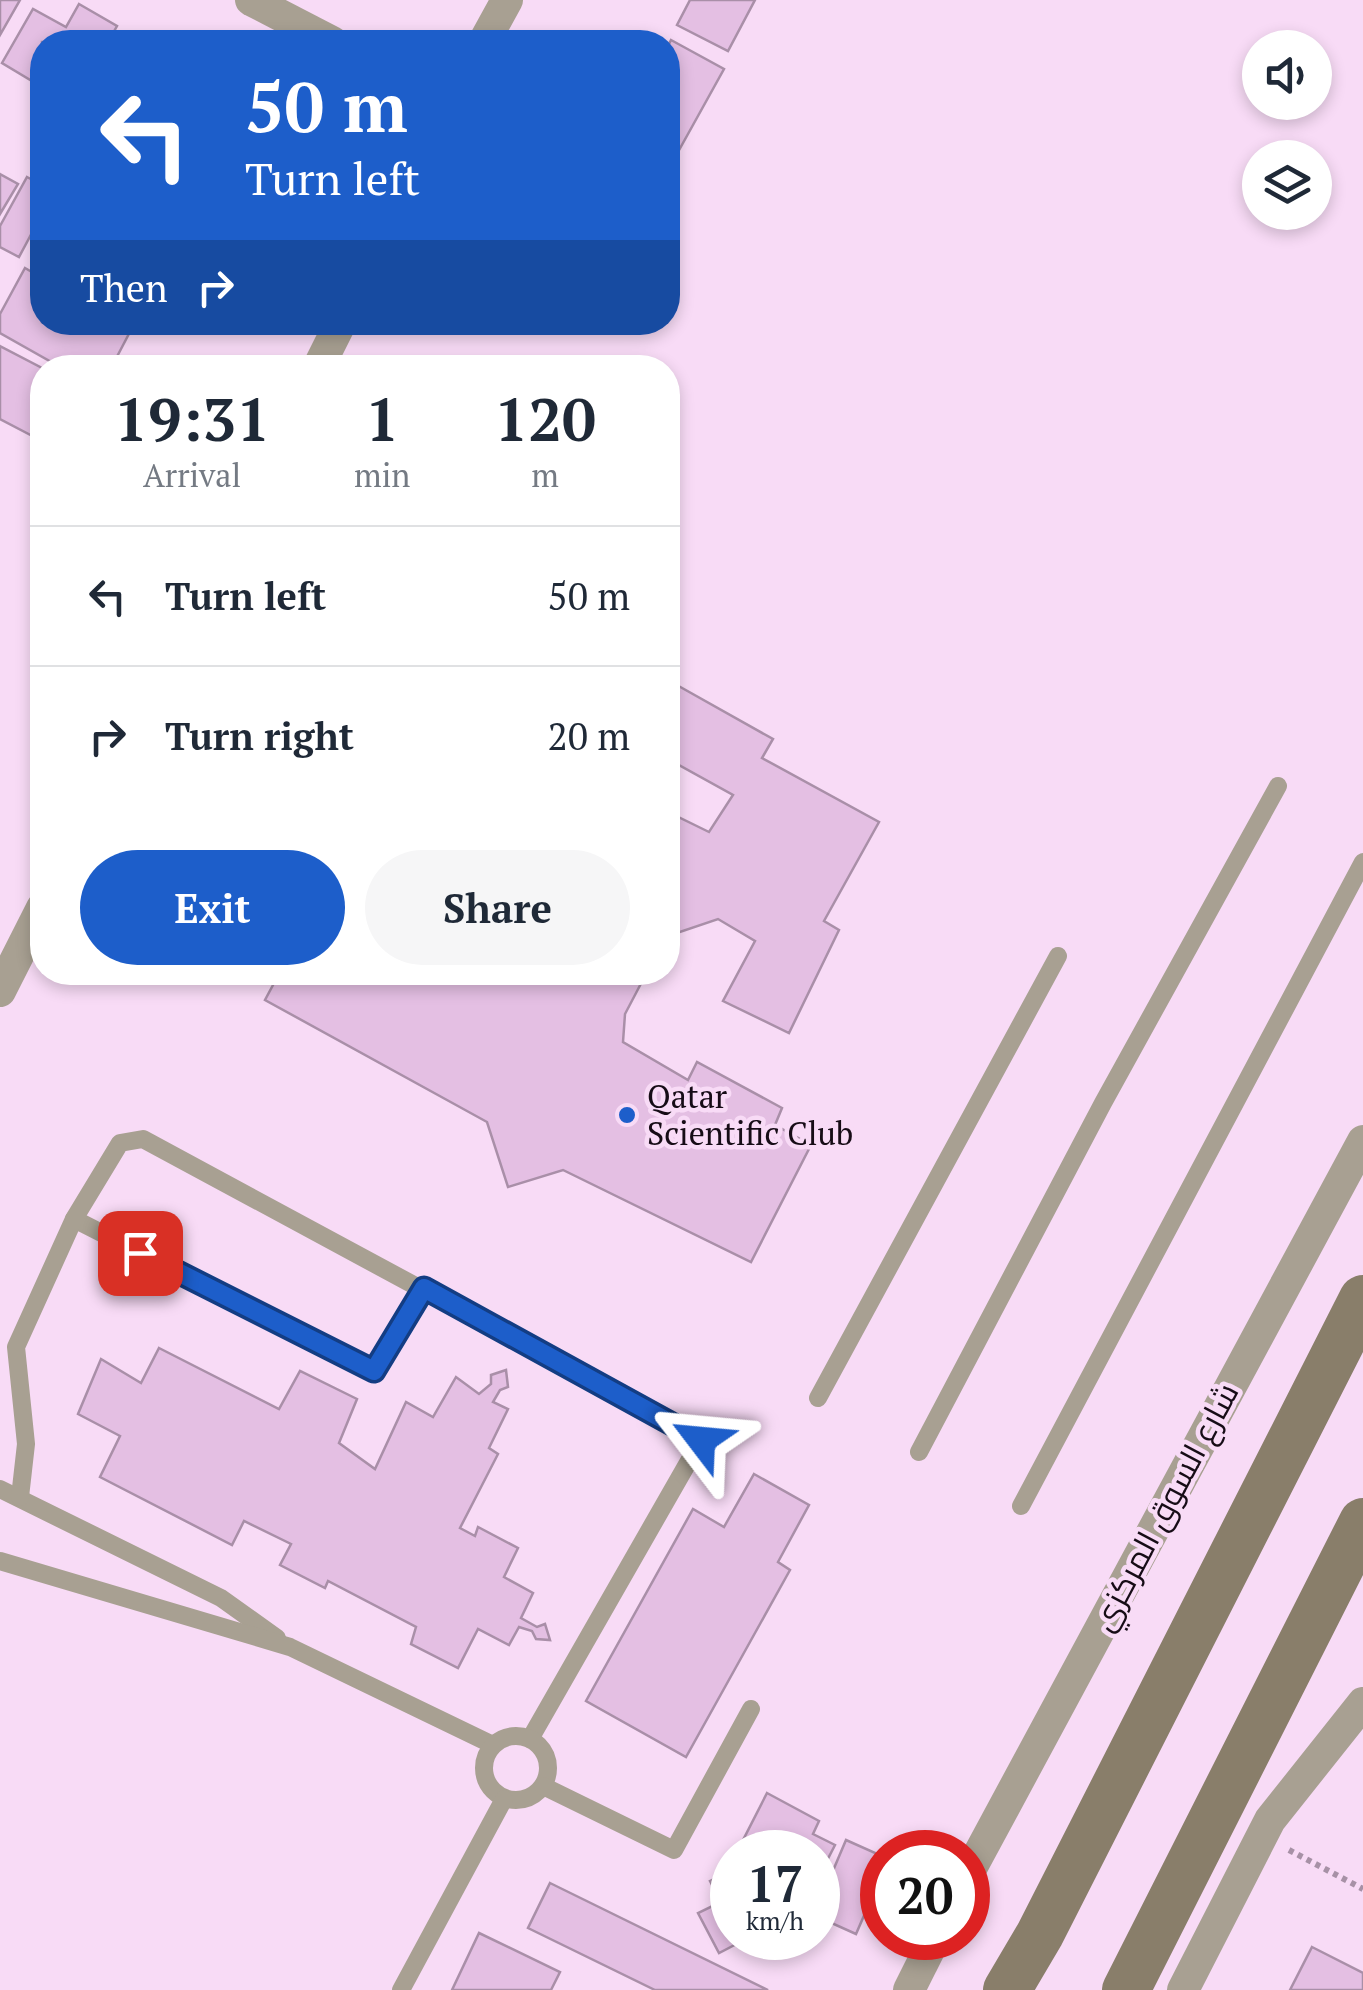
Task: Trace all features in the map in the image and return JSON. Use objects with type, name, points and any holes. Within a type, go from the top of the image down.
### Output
[{"type":"main road","points":[[1007,1990],[1040,1934],[1363,1298]]},
{"type":"main road","points":[[1126,1990],[1363,1522]]},
{"type":"main road","points":[[1024,1990],[1040,1934]]},
{"type":"street","points":[[251,0],[309,30]]},
{"type":"street","points":[[491,30],[507,0]]},
{"type":"street","points":[[0,991],[30,932]]},
{"type":"street","name":"شارع السوق المركزي","points":[[990,1833],[1363,1141]]},
{"type":"street","points":[[1183,1990],[1262,1836],[1295,1786],[1363,1704]]},
{"type":"street","points":[[909,1990],[924,1960]]},
{"type":"lane","points":[[919,1452],[1103,1102],[1278,786]]},
{"type":"lane","points":[[1022,1506],[1363,862]]},
{"type":"lane","points":[[818,1398],[1058,956]]},
{"type":"lane","points":[[20,1497],[26,1444],[16,1347],[74,1219],[120,1143],[143,1140],[701,1440],[530,1739]]},
{"type":"lane","points":[[74,1219],[374,1371],[424,1288]]},
{"type":"lane","points":[[0,1489],[221,1598],[290,1647]]},
{"type":"lane","points":[[0,1561],[290,1647],[494,1746]]},
{"type":"lane","points":[[543,1786],[674,1850],[751,1709]]},
{"type":"lane","points":[[517,1736],[530,1739],[547,1760],[543,1786],[522,1800],[504,1798],[487,1783],[484,1770],[494,1746],[517,1736]]},
{"type":"lane","points":[[401,1990],[504,1798]]},
{"type":"path","points":[[1262,1836],[1363,1889]]},
{"type":"building","points":[[0,0],[20,0],[0,35]]},
{"type":"building","points":[[690,0],[755,0],[728,51],[677,25]]},
{"type":"building","points":[[79,4],[117,26],[115,30],[30,30],[30,80],[2,63],[33,9],[66,27]]},
{"type":"building","points":[[680,45],[724,69],[680,148]]},
{"type":"building","points":[[0,174],[18,184],[0,214]]},
{"type":"building","points":[[27,177],[30,179],[30,236],[19,257],[0,247],[0,226]]},
{"type":"building","points":[[25,268],[30,271],[30,335],[128,335],[118,355],[39,355],[0,333],[0,314]]},
{"type":"building","points":[[0,346],[30,362],[30,435],[0,419]]},
{"type":"building","name":"Qatar Scientific Club","points":[[680,687],[773,739],[762,758],[879,822],[824,921],[839,930],[789,1033],[723,1001],[755,941],[718,919],[680,932],[680,818],[709,832],[733,795],[680,766]]},
{"type":"building","name":"Qatar Scientific Club","points":[[273,985],[640,985],[625,1014],[623,1042],[688,1080],[697,1062],[782,1108],[775,1125],[811,1145],[751,1262],[563,1170],[508,1187],[487,1122],[265,1000]]},
{"type":"building","points":[[159,1348],[279,1409],[300,1371],[357,1399],[339,1443],[375,1469],[406,1402],[433,1417],[456,1377],[479,1394],[491,1384],[491,1375],[506,1370],[508,1387],[500,1390],[493,1402],[508,1409],[489,1448],[498,1454],[460,1528],[475,1536],[478,1527],[518,1548],[504,1577],[533,1593],[521,1618],[537,1627],[545,1624],[550,1640],[536,1639],[532,1631],[519,1627],[509,1645],[478,1629],[458,1668],[411,1644],[416,1627],[328,1581],[325,1588],[280,1565],[291,1544],[244,1521],[232,1545],[100,1477],[120,1436],[78,1414],[101,1359],[141,1383]]},
{"type":"building","points":[[754,1474],[809,1505],[778,1562],[790,1570],[686,1757],[586,1701],[693,1509],[724,1527]]},
{"type":"building","points":[[767,1793],[819,1821],[815,1830],[748,1830]]},
{"type":"building","points":[[846,1840],[860,1846],[860,1925],[856,1934],[840,1927],[840,1854]]},
{"type":"building","points":[[550,1883],[768,1990],[655,1990],[528,1928]]},
{"type":"building","points":[[710,1907],[710,1936],[698,1913]]},
{"type":"building","points":[[479,1933],[560,1972],[551,1990],[452,1990]]},
{"type":"building","points":[[1312,1947],[1363,1973],[1363,1990],[1290,1990]]},
{"type":"place","name":"Qatar Scientific Club","points":[[627,1115]]},
{"type":"route","points":[[140,1253],[374,1371],[424,1288],[701,1440]]}]
